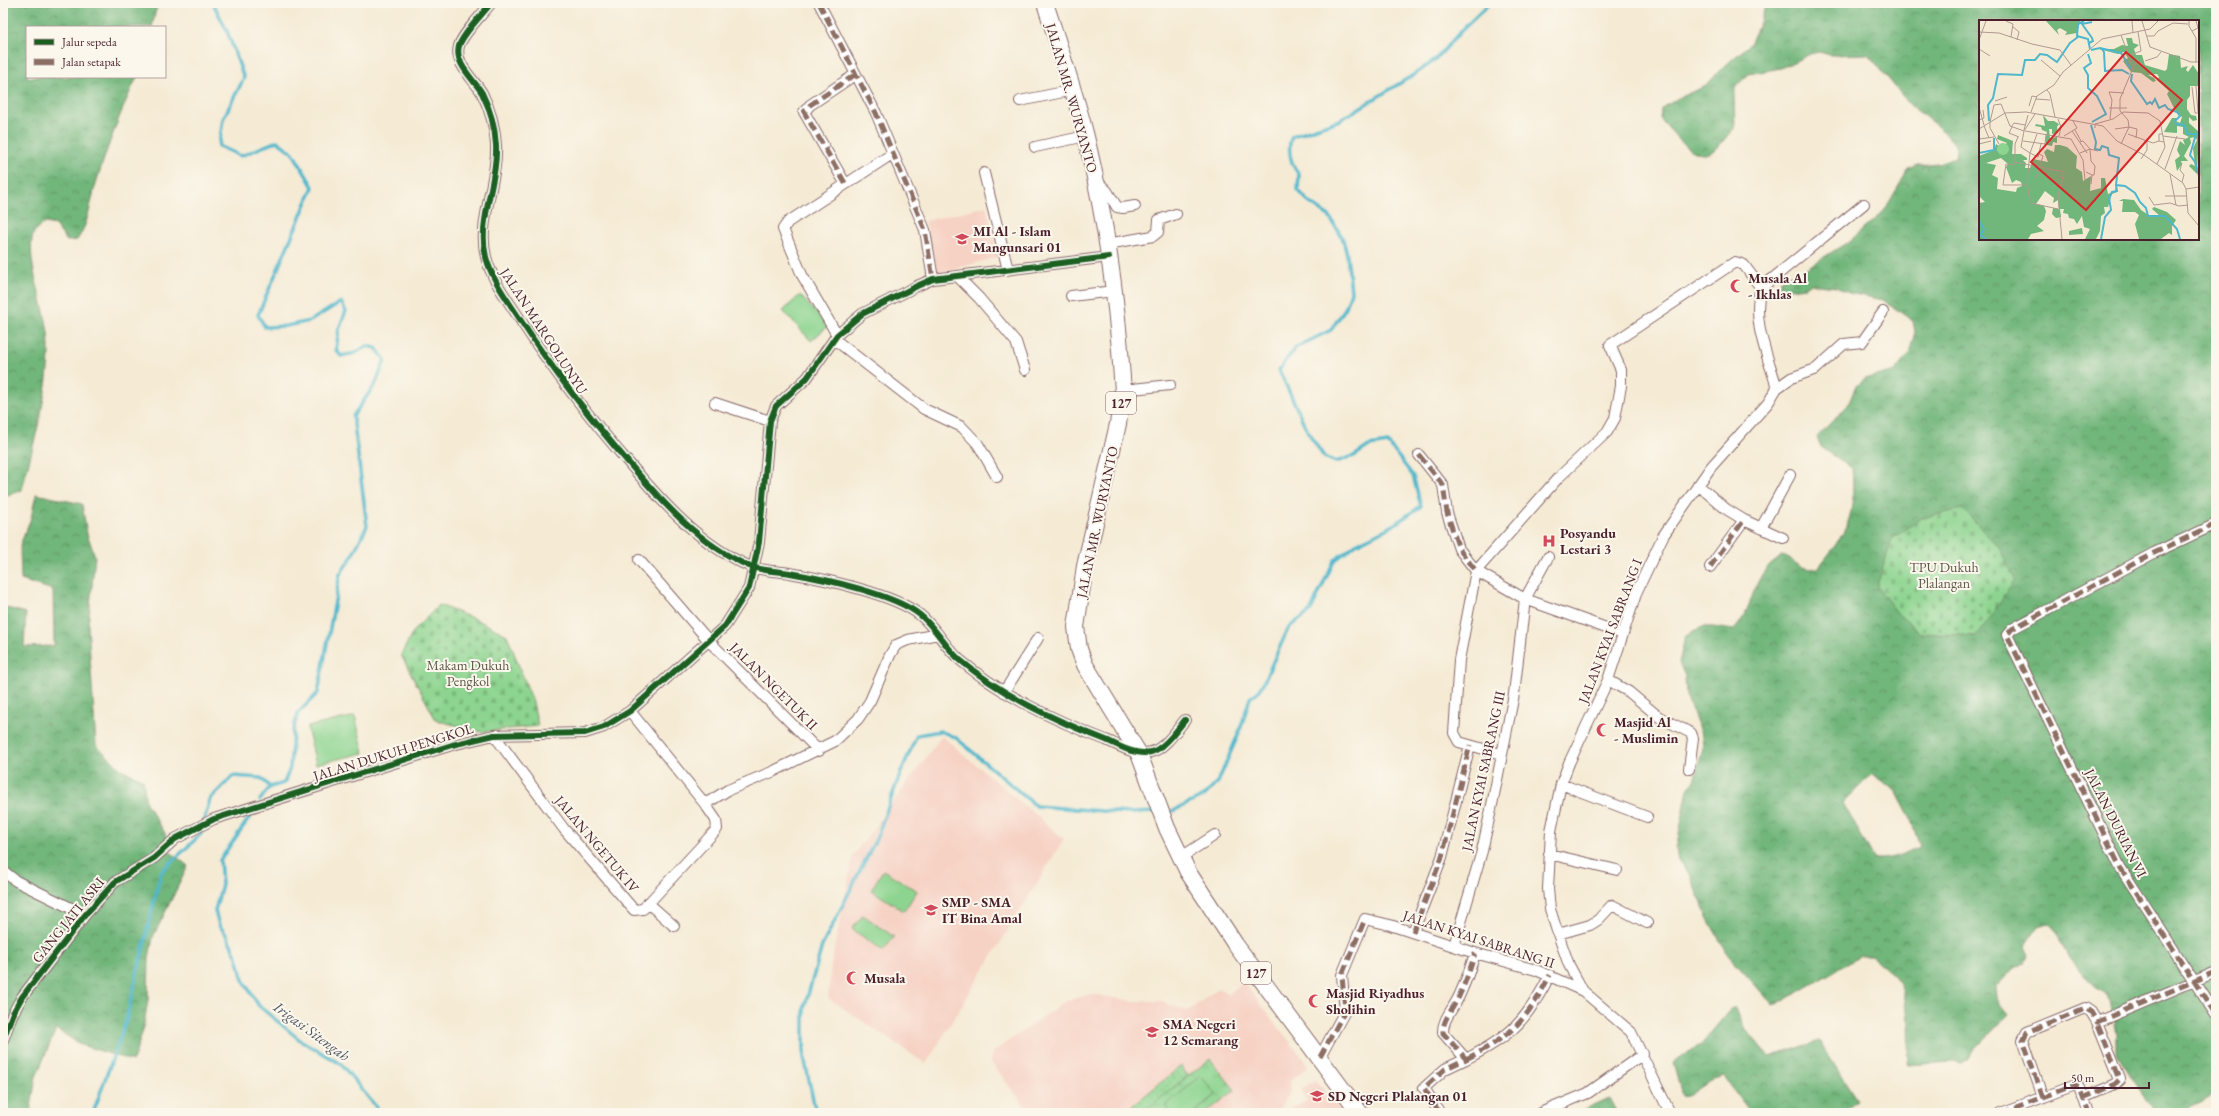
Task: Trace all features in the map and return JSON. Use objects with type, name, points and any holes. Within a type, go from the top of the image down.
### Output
[{"type":"main road","name":"JALAN MR. WURYANTO","points":[[1045,3],[1073,90],[1086,136],[1096,180],[1114,290],[1122,390],[1118,424],[1085,566],[1076,638],[1085,665],[1139,754],[1153,788],[1165,825],[1180,858],[1208,907],[1320,1056],[1360,1113]]},
{"type":"street","name":"JALAN MARGOLUNYU","points":[[491,3],[459,46],[460,62],[481,92],[490,114],[494,131],[496,172],[484,232],[485,253],[491,273],[565,387],[639,475],[692,530],[725,554],[753,568],[817,578],[891,599],[921,615],[957,658],[1004,692],[1061,722],[1139,754]]},
{"type":"street","points":[[819,3],[876,113],[925,230],[933,279]]},
{"type":"street","points":[[845,183],[804,112],[810,105],[856,74]]},
{"type":"street","points":[[1020,101],[1073,90]]},
{"type":"street","points":[[1035,148],[1086,136]]},
{"type":"street","points":[[892,154],[845,183],[788,222],[783,229],[802,275],[835,337],[924,409],[962,427],[978,444],[998,477]]},
{"type":"street","points":[[984,173],[1008,270]]},
{"type":"street","points":[[1096,180],[1108,191],[1117,207],[1123,208],[1135,206]]},
{"type":"street","points":[[1777,388],[1757,319],[1757,306],[1761,288],[1864,204]]},
{"type":"street","name":"JALAN DUKUH PENGKOL","points":[[197,827],[214,819],[452,745],[494,735],[585,733],[604,727],[630,711],[725,626],[749,588],[759,542],[763,512],[770,421],[776,406],[807,378],[835,337],[862,314],[933,279],[1008,270],[1108,251],[1153,236],[1158,232],[1159,220],[1176,214]]},
{"type":"street","points":[[1501,754],[1459,742],[1454,733],[1459,660],[1476,571],[1558,478],[1607,432],[1614,418],[1621,386],[1621,370],[1610,345],[1615,340],[1648,321],[1735,262],[1739,262],[1744,265],[1761,288]]},
{"type":"street","points":[[957,276],[980,298],[1016,342],[1025,370]]},
{"type":"street","points":[[1071,296],[1114,290]]},
{"type":"street","name":"JALAN KYAI SABRANG I","points":[[1643,1054],[1631,1032],[1582,991],[1569,965],[1550,909],[1549,854],[1551,831],[1561,784],[1569,763],[1608,680],[1637,591],[1663,536],[1711,466],[1768,403],[1777,388],[1791,378],[1816,369],[1844,344],[1862,342],[1883,312]]},
{"type":"street","points":[[1122,390],[1170,385]]},
{"type":"street","points":[[715,403],[770,421]]},
{"type":"street","points":[[1419,455],[1443,485],[1447,513],[1459,549],[1476,571],[1525,599],[1623,634]]},
{"type":"street","points":[[1761,528],[1790,475]]},
{"type":"street","points":[[1698,485],[1726,509],[1744,520],[1783,538]]},
{"type":"street","points":[[1710,567],[1744,520]]},
{"type":"street","name":"JALAN DURIAN VI","points":[[2216,524],[2134,564],[2012,629],[2007,635],[2120,867],[2216,1015]]},
{"type":"street","points":[[1525,599],[1548,557]]},
{"type":"street","name":"JALAN NGETUK II","points":[[639,560],[709,641],[819,751]]},
{"type":"street","name":"JALAN KYAI SABRANG III","points":[[1454,946],[1482,851],[1514,694],[1525,599]]},
{"type":"street","points":[[630,711],[705,804],[728,790],[819,751],[835,741],[858,719],[870,701],[890,655],[896,645],[908,640],[938,634]]},
{"type":"street","points":[[1004,692],[1038,638]]},
{"type":"street","points":[[1608,680],[1629,692],[1659,717],[1691,733],[1693,738],[1689,769]]},
{"type":"street","points":[[1139,754],[1155,752],[1185,720]]},
{"type":"street","name":"JALAN NGETUK IV","points":[[494,735],[564,829],[634,910],[642,909],[717,828],[716,820],[705,804]]},
{"type":"street","points":[[1413,932],[1442,858],[1470,745]]},
{"type":"street","points":[[1561,784],[1647,817]]},
{"type":"street","name":"GANG JATI ASRI","points":[[3,1040],[12,1015],[22,997],[85,915],[115,882],[154,858],[175,839],[197,827]]},
{"type":"street","points":[[1180,858],[1215,835]]},
{"type":"street","points":[[1549,854],[1617,870]]},
{"type":"street","points":[[3,871],[16,881],[85,915]]},
{"type":"street","points":[[648,903],[674,926]]},
{"type":"street","points":[[1558,934],[1590,925],[1598,920],[1612,905],[1647,923]]},
{"type":"street","name":"JALAN KYAI SABRANG II","points":[[1320,1056],[1345,1011],[1342,975],[1365,919],[1413,932],[1475,953],[1550,975],[1582,991]]},
{"type":"street","points":[[1466,1058],[1443,1033],[1443,1029],[1444,1024],[1460,995],[1475,953]]},
{"type":"street","points":[[2097,1022],[2216,972]]},
{"type":"street","points":[[1438,1110],[1424,1088],[1445,1069],[1500,1041],[1512,1031],[1535,1004],[1550,975]]},
{"type":"street","points":[[2043,1097],[2023,1040],[2025,1034],[2085,1008],[2091,1012],[2097,1022],[2120,1079],[2083,1097]]},
{"type":"street","points":[[1540,1113],[1588,1092],[1643,1054],[1670,1113]]},
{"type":"street","points":[[2000,1113],[2075,1085],[2080,1087],[2089,1113]]},
{"type":"shaded area","name":"MI Al - Islam Mangunsari 01","points":[[986,206],[999,257],[938,273],[925,221]]},
{"type":"shaded area","name":"SMP - SMA IT Bina Amal","points":[[942,736],[1064,839],[926,1064],[828,998],[831,965],[853,856]]},
{"type":"shaded area","name":"SMA Negeri 12 Semarang","points":[[1243,982],[1309,1066],[1290,1081],[1290,1094],[1274,1113],[1030,1113],[991,1062],[993,1052],[1066,1001],[1092,994],[1133,1001],[1159,1001],[1188,1011],[1219,988],[1228,995]]},
{"type":"shaded area","name":"SD Negeri Plalangan 01","points":[[1315,1080],[1343,1113],[1290,1113],[1292,1108],[1307,1101],[1301,1089]]},
{"type":"green space","points":[[3,3],[160,3],[156,10],[152,26],[26,26],[26,78],[137,78],[110,141],[101,167],[85,226],[77,240],[67,241],[55,225],[45,223],[37,230],[32,239],[32,260],[47,326],[49,345],[46,386],[22,490],[3,497]]},
{"type":"green space","points":[[1766,3],[2216,3],[2216,1094],[2195,1106],[2173,1112],[2156,1113],[2139,1090],[2117,1054],[2117,1033],[2110,1001],[2103,992],[2094,987],[2071,960],[2056,932],[2048,923],[2038,926],[2025,945],[2028,955],[2024,963],[2014,968],[1995,988],[1996,998],[2009,1014],[1975,1049],[1970,1058],[1962,1063],[1952,1062],[1907,1065],[1907,1007],[1901,986],[1890,972],[1871,956],[1860,956],[1782,1002],[1773,1005],[1728,955],[1708,919],[1691,876],[1678,860],[1676,849],[1688,789],[1694,780],[1703,748],[1702,736],[1686,696],[1685,676],[1679,663],[1685,637],[1693,631],[1703,627],[1734,630],[1741,621],[1764,572],[1772,563],[1782,556],[1802,567],[1811,569],[1818,568],[1828,555],[1843,533],[1851,512],[1853,499],[1852,468],[1821,447],[1817,437],[1848,405],[1856,386],[1864,379],[1895,371],[1909,354],[1915,332],[1913,321],[1883,300],[1849,293],[1836,287],[1810,284],[1805,287],[1782,290],[1779,286],[1780,280],[1802,271],[1851,240],[1884,211],[1908,170],[1917,165],[1938,163],[1956,157],[1957,147],[1943,131],[1910,105],[1868,54],[1830,55],[1819,52],[1810,54],[1781,68],[1749,74],[1737,85],[1734,95],[1735,127],[1714,150],[1707,154],[1692,150],[1684,145],[1660,119],[1661,109],[1678,98],[1706,86],[1719,71],[1750,44],[1761,20]],"holes":[[[1984,625],[1977,636],[1921,633]],[[1872,774],[1897,792],[1910,817],[1920,847],[1892,857],[1874,859],[1843,803]]]},
{"type":"green space","points":[[800,295],[828,326],[811,341],[783,311]]},
{"type":"green space","points":[[36,494],[82,504],[87,534],[95,556],[88,626],[96,745],[121,769],[143,780],[146,803],[165,833],[169,851],[188,866],[153,937],[149,958],[148,1000],[143,1030],[133,1061],[81,1045],[56,1029],[36,1077],[30,1113],[3,1113],[3,607],[26,613],[24,647],[54,646],[53,590],[21,580],[20,545],[31,518]]},
{"type":"green space","name":"TPU Dukuh Plalangan","points":[[1962,509],[2000,547],[2015,580],[1977,636],[1921,633],[1898,614],[1877,586],[1892,539],[1922,518]]},
{"type":"green space","name":"Makam Dukuh Pengkol","points":[[439,605],[475,619],[507,635],[533,702],[538,726],[481,732],[436,720],[401,655],[414,630]]},
{"type":"green space","points":[[355,716],[364,753],[316,764],[307,727]]},
{"type":"green space","points":[[883,870],[917,891],[904,911],[871,890]]},
{"type":"green space","points":[[863,915],[894,937],[883,951],[852,929]]},
{"type":"green space","points":[[1734,1007],[1746,1029],[1769,1057],[1819,1041],[1857,1100],[1844,1113],[1751,1113],[1724,1077],[1710,1081],[1688,1096],[1682,1095],[1673,1063],[1701,1045],[1727,1013]]},
{"type":"green space","points":[[1210,1059],[1235,1090],[1206,1113],[1143,1112]]},
{"type":"green space","points":[[1181,1066],[1188,1076],[1144,1113],[1137,1113],[1132,1106]]},
{"type":"green space","points":[[1201,1076],[1216,1095],[1193,1113],[1171,1113],[1165,1106]]},
{"type":"green space","points":[[1609,1098],[1617,1113],[1577,1113]]},
{"type":"waterway","points":[[204,821],[210,799],[233,776],[261,778],[270,787],[284,783],[290,768],[293,731],[298,713],[318,693],[340,574],[351,558],[367,526],[353,416],[376,383],[385,360],[376,348],[367,346],[355,353],[341,356],[336,350],[339,329],[346,311],[341,302],[310,321],[286,326],[265,327],[258,315],[313,187],[293,153],[277,141],[241,156],[219,146],[223,119],[244,78],[227,31],[213,3]]},
{"type":"waterway","points":[[1165,811],[1173,811],[1204,796],[1218,782],[1240,730],[1250,698],[1260,690],[1289,627],[1310,612],[1334,561],[1356,544],[1392,526],[1421,506],[1413,476],[1388,443],[1369,446],[1354,456],[1336,462],[1324,457],[1308,432],[1279,370],[1295,348],[1331,330],[1346,307],[1351,292],[1347,254],[1342,237],[1329,216],[1310,203],[1298,190],[1299,174],[1293,166],[1290,156],[1290,141],[1292,136],[1340,120],[1415,74],[1435,60],[1461,31],[1490,3]]},
{"type":"waterway","points":[[816,1113],[804,1057],[804,1009],[822,946],[876,839],[901,772],[917,735],[940,731],[955,737],[1036,806],[1129,813],[1157,812]]},
{"type":"waterway","name":"Irigasi Sitengah","points":[[260,800],[270,787]]},
{"type":"waterway","name":"Irigasi Sitengah","points":[[254,811],[220,860],[222,884],[215,911],[219,925],[227,936],[237,957],[243,980],[259,1006],[300,1040],[341,1064],[381,1113]]},
{"type":"waterway","points":[[93,1113],[126,1021],[161,872],[201,834],[202,827]]},
{"type":"marked path","points":[[819,3],[876,113],[925,230],[933,279]]},
{"type":"marked path","points":[[845,183],[804,112],[810,105],[856,74]]},
{"type":"marked path","points":[[1419,455],[1443,485],[1447,513],[1459,549],[1476,571]]},
{"type":"marked path","points":[[1710,567],[1744,520]]},
{"type":"marked path","points":[[2216,524],[2154,553],[2012,629],[2007,635],[2120,867],[2216,1015]]},
{"type":"marked path","points":[[1413,932],[1442,857],[1470,745]]},
{"type":"marked path","points":[[1320,1057],[1345,1011],[1342,975],[1365,919]]},
{"type":"marked path","points":[[1438,1110],[1424,1088],[1445,1069],[1466,1059],[1443,1033],[1443,1028],[1458,999],[1475,953]]},
{"type":"marked path","points":[[2043,1097],[2023,1040],[2027,1032],[2085,1008],[2091,1012],[2097,1022],[2216,972]]},
{"type":"marked path","points":[[1466,1059],[1482,1051],[1507,1034],[1517,1025],[1534,1004],[1550,975]]},
{"type":"marked path","points":[[2083,1097],[2116,1083],[2120,1079],[2097,1022]]},
{"type":"marked path","points":[[2000,1113],[2075,1085],[2080,1087],[2089,1113]]},
{"type":"cycle path","points":[[491,3],[461,41],[458,53],[462,65],[485,99],[495,132],[496,159],[484,230],[486,257],[492,275],[507,300],[560,378],[614,445],[668,507],[714,547],[749,566],[839,583],[894,600],[908,607],[926,620],[960,660],[976,673],[1011,696],[1067,724],[1133,752],[1151,752],[1161,747],[1170,739],[1185,720]]},
{"type":"cycle path","points":[[3,1040],[12,1015],[22,997],[85,915],[115,882],[154,858],[175,839],[214,819],[452,745],[494,735],[585,733],[604,727],[630,711],[725,626],[749,588],[759,542],[770,421],[776,406],[807,378],[837,335],[862,314],[933,279],[1109,257]]},
{"type":"place","name":"MI Al - Islam Mangunsari 01","points":[[962,239]]},
{"type":"place","name":"Musala Al - Ikhlas","points":[[1737,286]]},
{"type":"place","name":"Posyandu Lestari 3","points":[[1549,541]]},
{"type":"place","name":"Masjid Al - Muslimin","points":[[1603,730]]},
{"type":"place","name":"SMP - SMA IT Bina Amal","points":[[931,910]]},
{"type":"place","name":"Musala","points":[[853,978]]},
{"type":"place","name":"Masjid Riyadhus Sholihin","points":[[1315,1001]]},
{"type":"place","name":"SMA Negeri 12 Semarang","points":[[1152,1032]]},
{"type":"place","name":"SD Negeri Plalangan 01","points":[[1317,1096]]}]
